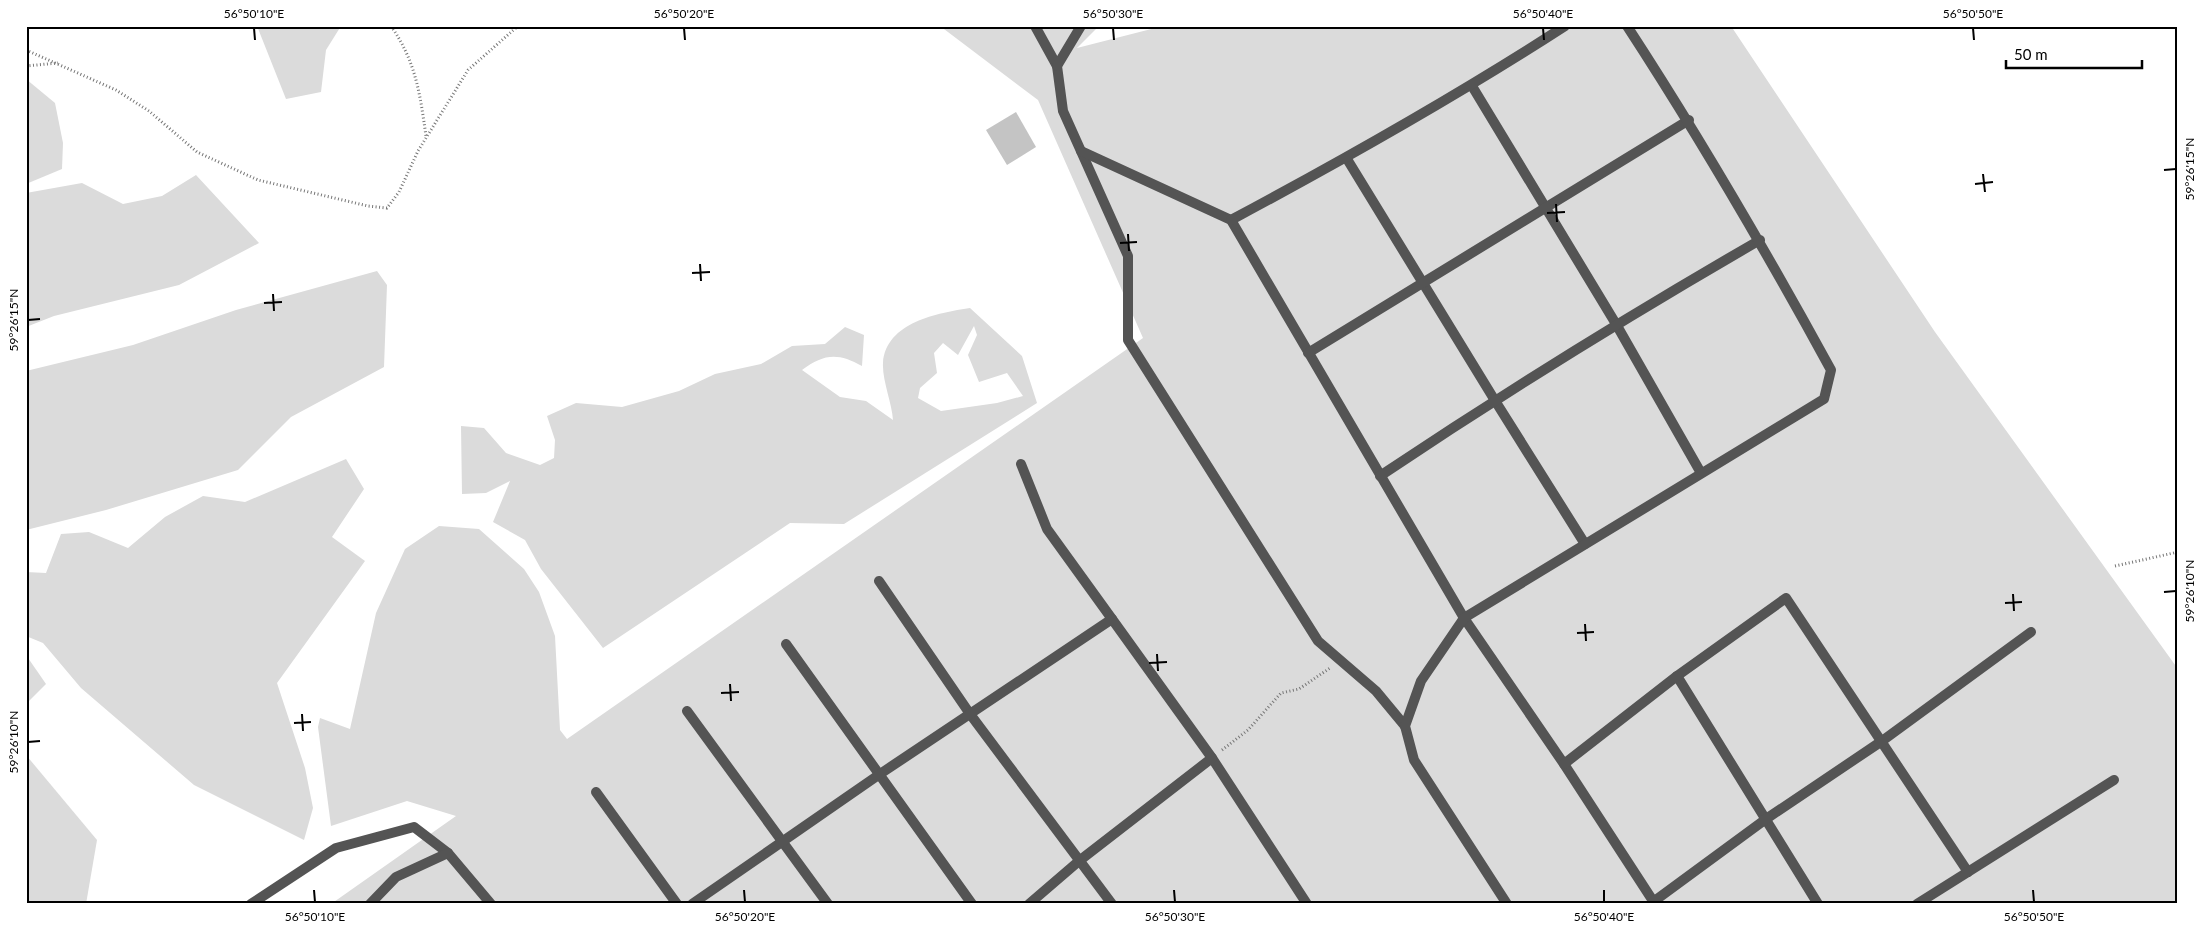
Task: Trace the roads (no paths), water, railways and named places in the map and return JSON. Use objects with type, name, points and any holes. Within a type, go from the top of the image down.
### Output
[{"type":"lane","points":[[1035,26],[1057,66],[1063,111],[1128,256],[1128,340],[1318,641],[1376,690],[1404,726],[1414,760],[1507,904]]},
{"type":"lane","points":[[1057,66],[1081,26]]},
{"type":"lane","points":[[1231,220],[1347,158],[1472,86],[1565,26]]},
{"type":"lane","points":[[1404,726],[1420,681],[1464,618],[1824,398],[1831,370],[1760,240],[1689,120],[1628,26]]},
{"type":"lane","points":[[1472,86],[1544,208],[1616,324],[1701,473]]},
{"type":"lane","points":[[1308,353],[1689,120]]},
{"type":"lane","points":[[1082,151],[1231,220],[1464,618],[1564,764],[1654,903],[1766,819],[1882,741],[2031,632]]},
{"type":"lane","points":[[1347,158],[1494,400],[1585,544]]},
{"type":"lane","points":[[1380,476],[1494,400],[1616,324],[1760,240]]},
{"type":"lane","points":[[1021,464],[1047,529],[1212,758],[1307,904]]},
{"type":"lane","points":[[880,581],[970,714],[1112,904]]},
{"type":"lane","points":[[1564,764],[1677,676],[1786,598],[1968,872]]},
{"type":"lane","points":[[692,904],[880,774],[1112,619]]},
{"type":"lane","points":[[786,644],[972,904]]},
{"type":"lane","points":[[1677,676],[1818,904]]},
{"type":"lane","points":[[687,711],[828,904]]},
{"type":"lane","points":[[1029,904],[1079,861],[1212,758]]},
{"type":"lane","points":[[1917,904],[2114,780]]},
{"type":"lane","points":[[596,792],[677,904]]},
{"type":"lane","points":[[251,904],[336,848],[414,827],[448,853],[491,904]]},
{"type":"lane","points":[[370,904],[396,878],[448,853]]}]
